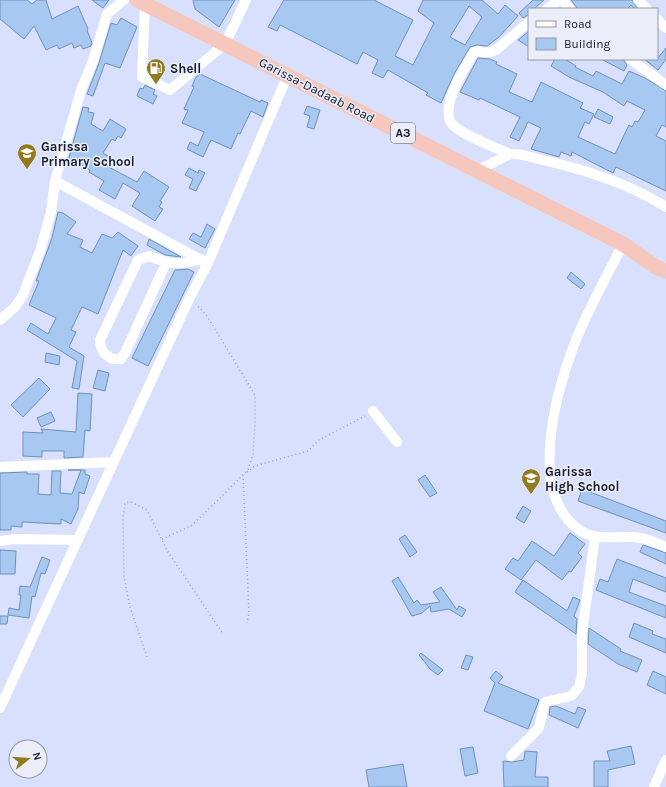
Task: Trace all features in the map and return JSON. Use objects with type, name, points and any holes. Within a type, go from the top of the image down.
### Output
[{"type":"highway","name":"Garissa-Dadaab Road","points":[[141,2],[288,74],[623,244],[656,267],[666,271]]},
{"type":"street","points":[[0,320],[15,307],[25,288],[40,251],[49,218],[55,182],[71,123],[107,14],[124,0]]},
{"type":"street","points":[[141,2],[142,77],[170,90],[225,44],[246,0]]},
{"type":"street","points":[[548,8],[560,0],[569,8]]},
{"type":"street","points":[[638,0],[646,8]]},
{"type":"street","points":[[658,20],[666,28]]},
{"type":"street","points":[[528,23],[496,50],[490,53],[482,53],[478,51],[474,52],[458,81],[448,109],[453,124],[463,132],[510,154],[518,154],[566,165],[618,182],[666,207]]},
{"type":"street","points":[[631,60],[666,85]]},
{"type":"street","points":[[0,708],[190,297],[288,74]]},
{"type":"street","points":[[477,171],[510,154]]},
{"type":"street","points":[[55,182],[205,261]]},
{"type":"street","points":[[623,244],[581,329],[556,400],[550,444],[550,475],[556,499],[564,517],[582,531],[595,537],[648,539],[666,547]]},
{"type":"street","points":[[166,263],[126,353],[122,359],[112,359],[103,353],[100,348],[100,340],[138,260],[149,256],[166,263],[184,265],[205,261]]},
{"type":"street","points":[[373,411],[396,442]]},
{"type":"street","points":[[0,467],[114,462]]},
{"type":"street","points":[[511,756],[539,728],[545,702],[571,696],[578,687],[582,674],[582,633],[595,537]]},
{"type":"street","points":[[0,541],[15,539],[78,540]]},
{"type":"street","points":[[654,787],[666,760]]},
{"type":"path","points":[[162,539],[191,526],[248,470],[253,454],[255,395],[207,316],[190,297]]},
{"type":"path","points":[[243,475],[255,466],[308,451],[319,440],[373,411]]},
{"type":"path","points":[[243,475],[249,613],[247,623]]},
{"type":"path","points":[[147,657],[130,607],[124,577],[123,518],[125,503],[131,502],[147,510],[168,552],[223,634]]},
{"type":"building","points":[[0,0],[27,0],[32,4],[37,0],[46,0],[52,19],[78,6],[88,29],[87,30],[92,43],[91,46],[83,49],[81,45],[74,48],[72,43],[59,49],[57,45],[46,50],[34,26],[24,39],[0,19]]},
{"type":"building","points":[[92,0],[109,0],[103,8]]},
{"type":"building","points":[[193,0],[235,0],[219,27],[195,9]]},
{"type":"building","points":[[284,0],[374,0],[413,20],[395,56],[413,65],[434,23],[418,11],[423,0],[482,0],[498,14],[505,5],[518,16],[499,37],[487,46],[477,45],[470,47],[454,74],[441,103],[426,95],[428,93],[388,70],[383,78],[372,73],[378,60],[363,52],[357,64],[280,25],[277,31],[268,27]],"holes":[[[469,6],[482,17],[465,45],[450,37]]]},
{"type":"building","points":[[533,0],[544,0],[535,8],[528,8],[528,15],[523,18],[519,13]]},
{"type":"building","points":[[571,0],[632,0],[637,8],[633,8],[631,5],[628,8],[577,8]]},
{"type":"building","points":[[121,18],[137,27],[120,68],[105,63],[93,96],[87,94],[99,63],[111,23],[117,25]]},
{"type":"building","points":[[528,32],[528,46],[518,40]]},
{"type":"building","points":[[666,48],[666,59],[658,70],[645,60],[658,60],[658,58]]},
{"type":"building","points":[[478,58],[490,59],[497,62],[496,64],[517,74],[509,92],[532,102],[541,82],[583,103],[580,108],[594,114],[589,124],[585,122],[578,137],[615,154],[629,125],[632,127],[635,121],[638,122],[645,110],[627,101],[624,106],[603,92],[569,77],[551,66],[554,60],[567,60],[576,66],[575,67],[593,76],[596,71],[622,84],[629,71],[645,78],[666,91],[666,127],[662,125],[656,136],[666,141],[666,191],[616,167],[613,173],[572,152],[571,156],[561,152],[559,157],[531,149],[541,128],[528,122],[519,141],[510,137],[520,117],[480,98],[479,100],[460,92]]},
{"type":"building","points":[[603,60],[624,60],[627,65],[624,71]]},
{"type":"building","points":[[200,74],[260,102],[261,100],[268,103],[263,117],[251,111],[240,134],[238,133],[231,149],[211,140],[203,157],[187,149],[190,142],[198,146],[204,132],[182,123],[188,110],[184,109],[194,87],[192,86],[196,77]]},
{"type":"building","points":[[145,85],[155,90],[153,94],[157,96],[153,104],[137,96],[140,88],[143,89]]},
{"type":"building","points":[[307,106],[320,110],[314,129],[307,127],[310,116],[304,114]]},
{"type":"building","points":[[83,107],[89,108],[88,112],[94,113],[91,124],[103,131],[110,119],[126,129],[121,138],[118,136],[115,141],[112,139],[103,153],[110,157],[105,165],[137,182],[144,171],[169,187],[160,201],[162,202],[159,207],[163,209],[155,221],[132,206],[140,193],[123,183],[115,199],[99,190],[104,181],[89,172],[90,170],[80,164],[68,161]]},
{"type":"building","points":[[598,109],[613,117],[610,124],[594,117]]},
{"type":"building","points":[[189,168],[198,173],[199,170],[205,173],[196,191],[189,188],[193,179],[185,175]]},
{"type":"building","points":[[58,212],[63,213],[76,222],[67,234],[83,240],[80,247],[92,253],[102,234],[112,238],[118,232],[138,246],[131,256],[123,250],[98,314],[82,307],[71,330],[76,332],[69,347],[84,356],[79,389],[72,388],[77,361],[27,330],[31,323],[48,334],[56,318],[29,305],[39,281],[36,281],[52,238]]},
{"type":"building","points":[[207,224],[215,229],[205,248],[189,239],[193,233],[201,237]]},
{"type":"building","points":[[149,239],[181,257],[165,255],[147,245]]},
{"type":"building","points":[[188,269],[194,272],[148,366],[132,358],[175,270]]},
{"type":"building","points":[[571,272],[585,284],[581,289],[567,278]]},
{"type":"building","points":[[46,353],[60,356],[59,365],[45,362]]},
{"type":"building","points":[[98,370],[109,373],[105,391],[93,388]]},
{"type":"building","points":[[39,378],[50,389],[23,417],[11,405]]},
{"type":"building","points":[[78,393],[92,394],[90,431],[85,430],[83,457],[64,458],[64,451],[42,451],[42,457],[23,456],[23,432],[43,433],[41,429],[76,432]]},
{"type":"building","points":[[51,412],[55,421],[41,427],[37,418]]},
{"type":"building","points":[[81,470],[85,470],[85,474],[90,476],[84,494],[79,492],[78,509],[71,524],[61,519],[61,524],[22,522],[22,527],[11,526],[11,530],[0,530],[0,473],[27,472],[27,474],[39,474],[38,494],[51,495],[52,471],[61,471],[60,493],[72,494]]},
{"type":"building","points":[[425,475],[437,493],[430,497],[418,480]]},
{"type":"building","points":[[582,489],[666,521],[666,533],[578,501]]},
{"type":"building","points":[[523,506],[531,511],[524,523],[516,518]]},
{"type":"building","points":[[570,533],[585,544],[578,553],[582,557],[571,572],[569,571],[562,580],[536,560],[521,580],[505,569],[513,558],[518,561],[532,541],[554,556]]},
{"type":"building","points":[[405,535],[417,552],[410,557],[399,539]]},
{"type":"building","points":[[643,545],[666,553],[666,564],[640,552]]},
{"type":"building","points":[[0,550],[16,551],[15,574],[0,574]]},
{"type":"building","points":[[42,557],[50,560],[45,574],[41,573],[35,597],[32,596],[29,618],[8,615],[9,608],[19,610],[21,595],[19,595],[20,586],[30,587]]},
{"type":"building","points":[[617,559],[666,578],[666,592],[633,579],[629,592],[666,606],[666,618],[596,590],[600,579],[608,582]]},
{"type":"building","points":[[398,577],[414,603],[417,600],[421,605],[440,602],[433,592],[441,587],[457,610],[459,606],[466,610],[462,617],[449,609],[431,612],[430,606],[422,613],[412,616],[392,581]]},
{"type":"building","points":[[523,580],[567,611],[573,597],[580,600],[574,616],[577,619],[576,634],[515,592]]},
{"type":"building","points":[[0,616],[8,616],[7,624],[0,624]]},
{"type":"building","points":[[634,623],[653,631],[652,634],[666,639],[666,653],[629,637]]},
{"type":"building","points":[[589,628],[621,649],[620,651],[642,660],[637,672],[618,664],[588,644]]},
{"type":"building","points":[[421,653],[443,670],[438,675],[430,669],[419,655]]},
{"type":"building","points":[[466,655],[473,657],[468,670],[461,668]]},
{"type":"building","points":[[496,671],[503,677],[498,683],[539,700],[528,729],[484,711],[495,683],[490,678]]},
{"type":"building","points":[[653,671],[666,677],[666,694],[647,685]]},
{"type":"building","points":[[556,706],[575,714],[578,707],[586,710],[578,728],[549,715],[550,707]]},
{"type":"building","points":[[631,746],[635,764],[608,770],[608,787],[594,787],[594,761],[610,761],[607,751]]},
{"type":"building","points":[[473,747],[478,773],[465,776],[460,749]]},
{"type":"building","points":[[525,751],[537,752],[535,777],[548,777],[548,787],[504,787],[503,761],[512,762],[524,760]]},
{"type":"building","points":[[403,764],[407,787],[369,787],[366,770]]},
{"type":"place","name":"Shell","points":[[156,85]]},
{"type":"place","name":"Garissa Primary School","points":[[27,170]]},
{"type":"place","name":"Garissa High School","points":[[531,495]]}]
